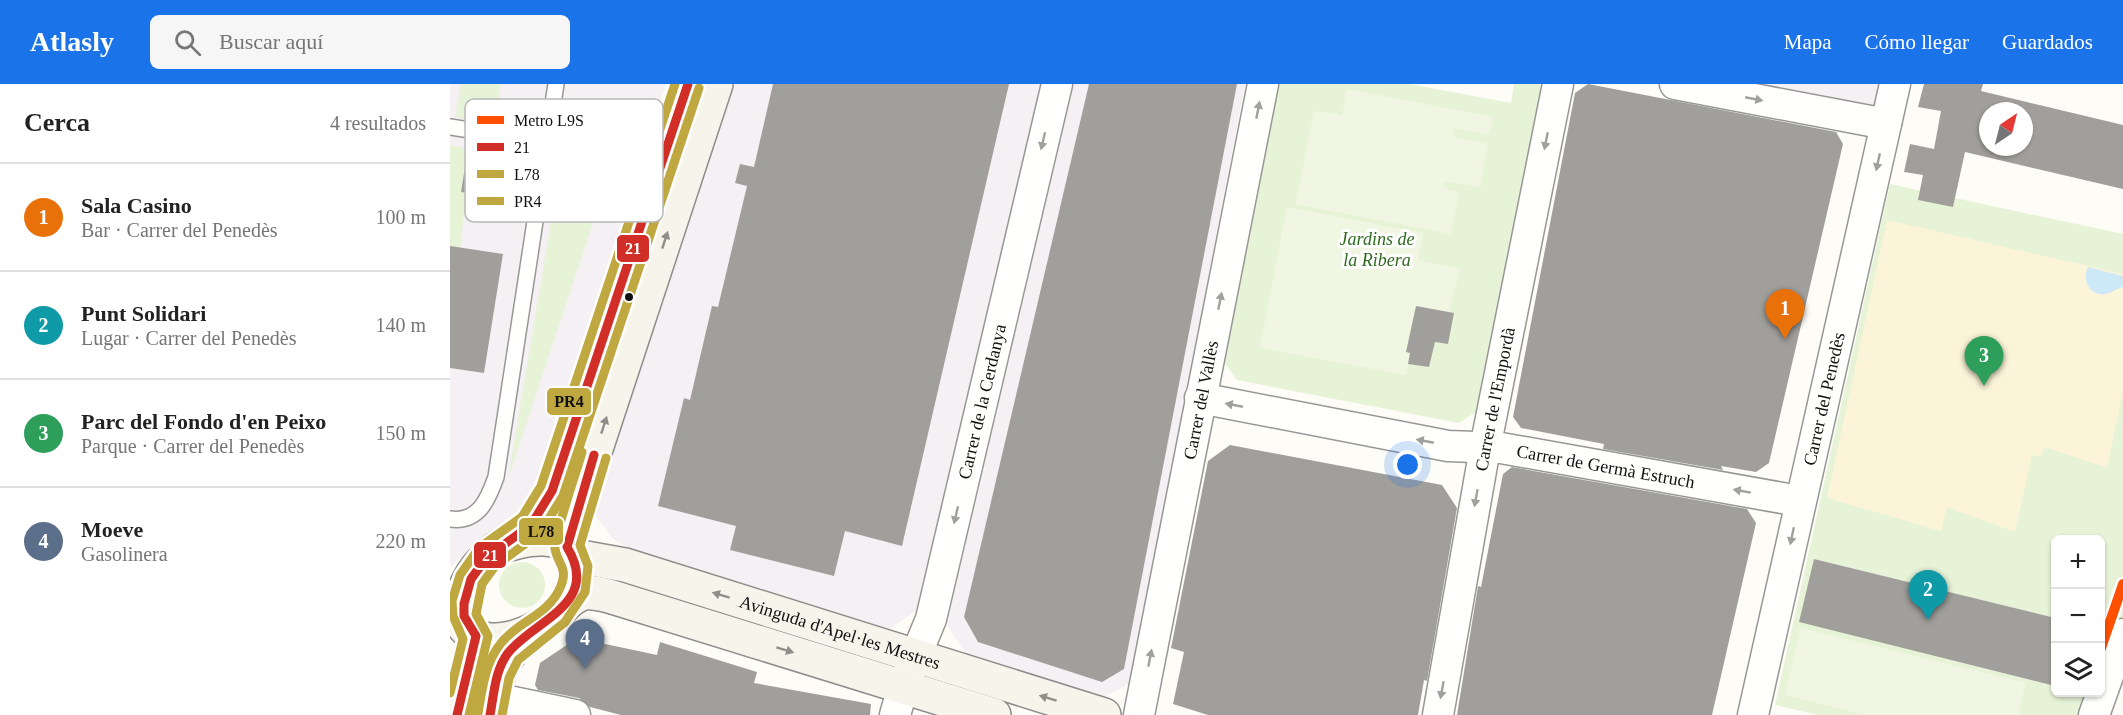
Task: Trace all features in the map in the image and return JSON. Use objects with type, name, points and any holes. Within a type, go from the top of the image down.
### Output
[{"type":"street","points":[[663,159],[688,84]]},
{"type":"street","points":[[462,641],[503,640],[524,635],[550,621],[562,607],[577,579],[578,568],[571,551],[581,501],[716,84]]},
{"type":"street","name":"Carrer de la Cerdanya","points":[[899,701],[931,620],[1057,84]]},
{"type":"street","name":"Carrer del Vallès","points":[[1139,715],[1263,84]]},
{"type":"street","name":"Carrer de l'Empordà","points":[[1438,715],[1485,448],[1558,84]]},
{"type":"street","points":[[1676,84],[1886,124]]},
{"type":"street","name":"Carrer del Penedès","points":[[1753,715],[1799,501],[1895,84]]},
{"type":"street","points":[[457,715],[462,641],[459,587],[495,550],[525,531],[538,517],[552,491],[642,222]]},
{"type":"street","name":"Carrer de Germà Estruch","points":[[1200,398],[1448,446],[1521,452],[1799,501]]},
{"type":"street","points":[[581,501],[598,541],[619,564]]},
{"type":"street","points":[[495,550],[523,539],[553,539],[571,551]]},
{"type":"street","name":"Avinguda d'Apel·les Mestres","points":[[571,551],[1104,715]]},
{"type":"street","name":"Avinguda d'Apel·les Mestres","points":[[562,607],[575,596],[587,591],[609,596],[899,701],[994,715]]},
{"type":"street","points":[[2094,715],[2123,634]]},
{"type":"street","points":[[524,635],[500,667],[492,706],[575,715]]},
{"type":"lane","points":[[554,99],[556,84]]},
{"type":"lane","points":[[450,127],[465,129]]},
{"type":"lane","points":[[450,519],[459,520],[476,515],[489,497],[496,477],[535,222]]},
{"type":"shaded area","points":[[450,84],[666,84],[661,99],[465,99],[465,222],[623,222],[543,475],[531,502],[513,520],[487,537],[450,567]]},
{"type":"shaded area","points":[[730,84],[1045,84],[919,609],[889,629],[641,557],[612,538],[596,516],[595,501]]},
{"type":"shaded area","points":[[1074,84],[1245,84],[1131,683],[1100,699],[966,654],[947,625]]},
{"type":"shaded area","points":[[1758,84],[1886,84],[1876,106]]},
{"type":"green space","points":[[461,84],[501,84],[498,99],[465,99],[465,119],[455,117]]},
{"type":"green space","name":"Jardins de la Ribera","points":[[1275,84],[1410,84],[1511,103],[1514,84],[1540,84],[1541,91],[1482,408],[1459,423],[1237,380],[1221,358]]},
{"type":"green space","points":[[1347,89],[1493,117],[1489,135],[1455,128],[1453,137],[1488,144],[1480,187],[1444,181],[1443,188],[1459,192],[1451,234],[1296,204],[1314,111],[1342,115]]},
{"type":"green space","points":[[450,145],[465,148],[462,192],[465,192],[465,214],[460,248],[450,246]]},
{"type":"green space","points":[[1890,184],[2123,234],[2123,664],[2106,715],[1818,715],[1775,705]],"holes":[[[2051,535],[2105,535],[2105,697],[2051,697],[2051,685],[1939,657],[1814,559],[2051,617]]]},
{"type":"green space","points":[[1287,207],[1423,233],[1418,260],[1460,269],[1449,312],[1416,306],[1406,352],[1410,353],[1406,375],[1260,348]]},
{"type":"green space","points":[[551,222],[593,222],[508,479]]},
{"type":"green space","points":[[522,562],[538,569],[545,585],[538,601],[522,608],[506,601],[499,585],[506,569]]},
{"type":"green space","points":[[1801,628],[2026,683],[2018,715],[1865,715],[1785,695]]},
{"type":"sand","points":[[1887,220],[2123,274],[2123,391],[2107,468],[2044,447],[2041,457],[2032,455],[2015,532],[1947,507],[1941,531],[1827,498]]},
{"type":"water","points":[[2088,267],[2123,276],[2123,287],[2105,294],[2091,290],[2086,277]]},
{"type":"building","points":[[773,84],[1009,84],[902,546],[845,531],[834,576],[730,550],[736,526],[658,506],[684,398],[690,400],[712,306],[718,307],[747,186],[735,183],[740,164],[754,167]]},
{"type":"building","points":[[1089,84],[1237,84],[1124,669],[1102,682],[978,642],[964,617]]},
{"type":"building","points":[[1588,84],[1836,132],[1843,144],[1769,463],[1756,472],[1721,466],[1723,470],[1603,449],[1604,444],[1521,428],[1513,417],[1575,93]]},
{"type":"building","points":[[1924,84],[1983,84],[1981,91],[2027,102],[1979,102],[1979,155],[1965,152],[1953,207],[1918,200],[1923,175],[1904,172],[1910,144],[1934,149],[1941,111],[1918,107]]},
{"type":"building","points":[[2033,103],[2123,125],[2123,189],[1982,156],[2033,156]]},
{"type":"building","points":[[465,167],[465,193],[461,192]]},
{"type":"building","points":[[450,246],[503,254],[484,373],[450,368]]},
{"type":"building","points":[[1416,306],[1454,313],[1448,344],[1435,342],[1429,367],[1408,364],[1410,353],[1406,352]]},
{"type":"building","points":[[1230,445],[1442,485],[1457,508],[1427,681],[1424,680],[1418,715],[1208,715],[1173,704],[1184,652],[1171,648],[1208,461]]},
{"type":"building","points":[[1512,467],[1747,509],[1756,523],[1712,715],[1457,715],[1478,586],[1481,587],[1503,474]]},
{"type":"building","points":[[1814,559],[2051,617],[2051,685],[1799,622]]},
{"type":"building","points":[[577,638],[657,655],[660,642],[757,672],[754,683],[871,704],[870,715],[621,715],[590,707],[579,698],[538,690],[535,685],[540,663]]},
{"type":"metro line","name":"L9S","points":[[2103,643],[2123,584]]},
{"type":"transit line","name":"PR4","points":[[663,120],[675,84]]},
{"type":"transit line","name":"21","points":[[663,159],[688,84]]},
{"type":"transit line","name":"L78","points":[[663,196],[699,88]]},
{"type":"transit line","name":"PR4","points":[[450,693],[463,639],[453,616],[452,601],[460,575],[479,548],[522,517],[541,486],[629,222]]},
{"type":"transit line","name":"21","points":[[457,715],[476,636],[464,616],[464,604],[471,579],[487,557],[531,525],[552,491],[642,222]]},
{"type":"transit line","name":"L78","points":[[469,715],[488,636],[476,614],[482,584],[495,566],[540,533],[563,496],[654,222]]},
{"type":"transit line","name":"PR4","points":[[478,713],[487,670],[496,651],[510,634],[550,603],[560,588],[563,571],[556,554],[555,543],[582,452]]},
{"type":"transit line","name":"21","points":[[490,715],[498,675],[508,653],[571,597],[576,583],[576,567],[567,547],[594,455]]},
{"type":"transit line","name":"L78","points":[[502,715],[509,678],[518,660],[565,622],[585,592],[588,566],[580,545],[606,458]]},
{"type":"place","name":"Sala Casino","points":[[1785,339]]},
{"type":"place","name":"Parc del Fondo d'en Peixo","points":[[1984,386]]},
{"type":"place","name":"Punt Solidari","points":[[1928,620]]},
{"type":"place","name":"Moeve","points":[[585,669]]}]
